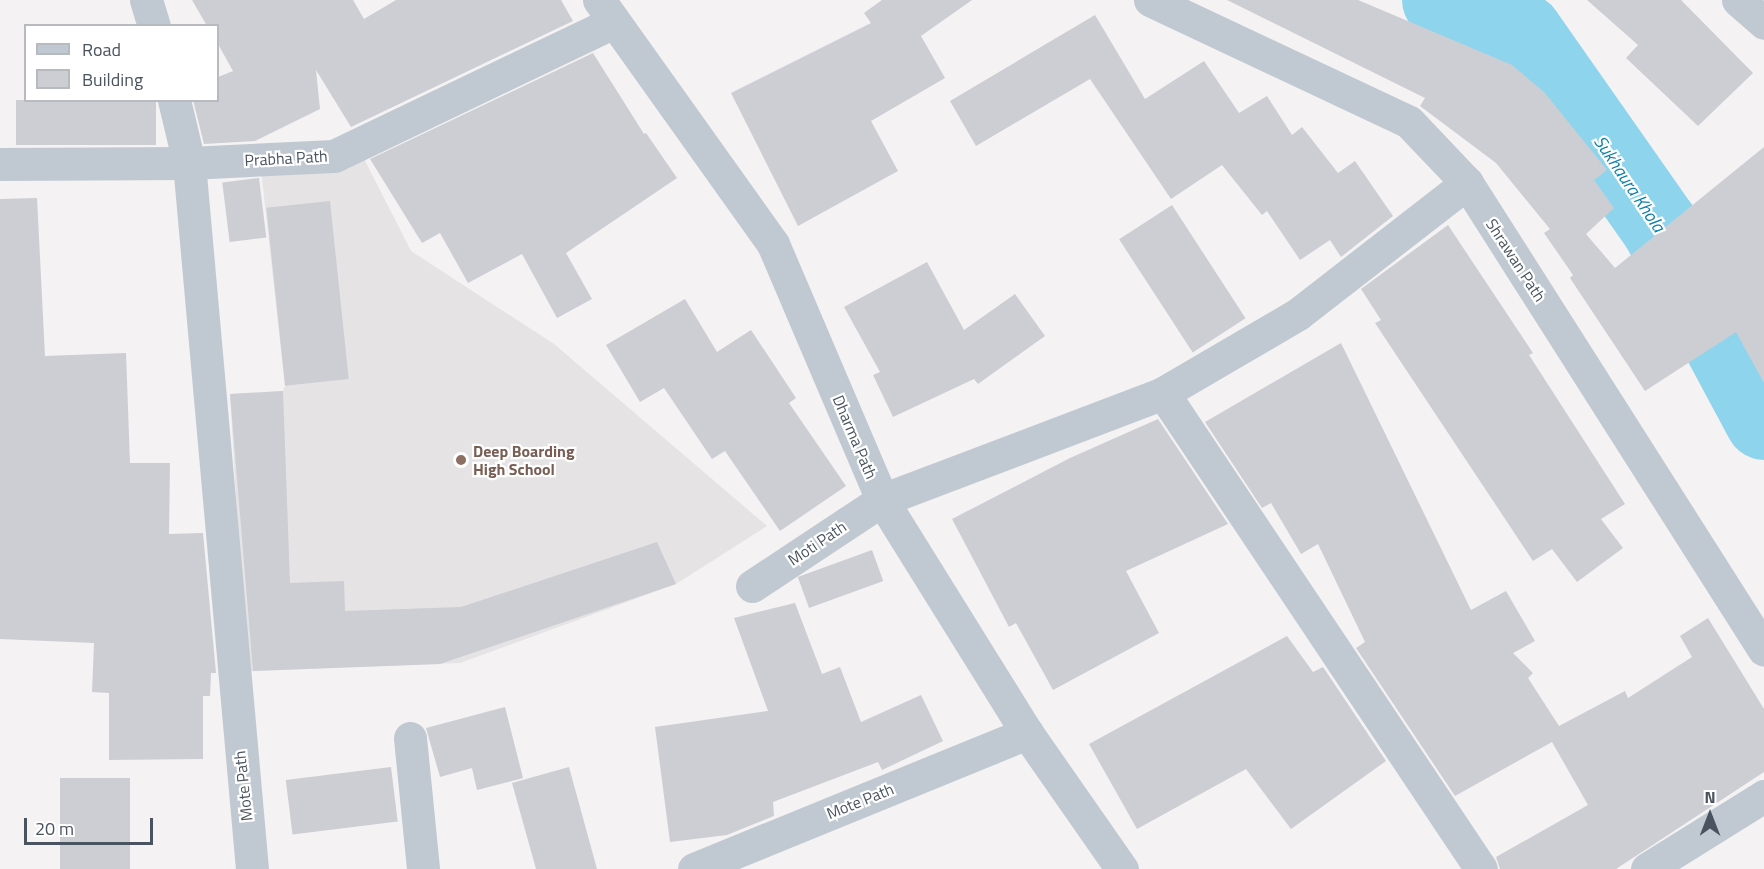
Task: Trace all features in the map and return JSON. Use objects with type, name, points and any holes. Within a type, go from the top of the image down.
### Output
[{"type":"street","points":[[146,0],[153,24]]},
{"type":"street","name":"Shrawan Path","points":[[1150,0],[1409,122],[1467,183],[1764,650]]},
{"type":"street","points":[[1738,0],[1764,23]]},
{"type":"street","name":"Prabha Path","points":[[0,164],[189,164],[334,156],[606,11]]},
{"type":"street","name":"Dharma Path","points":[[606,11],[773,244],[882,500],[1027,734],[1120,869]]},
{"type":"street","name":"Mote Path","points":[[174,102],[189,164],[234,702],[252,869]]},
{"type":"street","name":"Moti Path","points":[[752,586],[882,500],[1163,393],[1298,314],[1467,183]]},
{"type":"street","points":[[1163,393],[1481,869]]},
{"type":"street","name":"Mote Path","points":[[694,869],[1027,734]]},
{"type":"street","points":[[410,738],[423,869]]},
{"type":"street","points":[[1647,869],[1764,796]]},
{"type":"shaded area","name":"Deep Boarding High School","points":[[357,145],[411,251],[554,344],[767,526],[676,584],[460,663],[246,671],[230,394],[283,391],[285,386],[260,160]]},
{"type":"building","points":[[192,0],[353,0],[364,19],[396,0],[561,0],[573,21],[351,127],[316,70],[320,109],[255,141],[204,144],[194,102],[219,102],[219,77],[233,71],[219,46],[219,24],[206,24]]},
{"type":"building","points":[[882,0],[972,0],[921,36],[945,78],[871,121],[898,171],[798,226],[731,93],[871,23],[864,13]]},
{"type":"building","points":[[1227,0],[1358,0],[1512,65],[1544,92],[1607,170],[1594,180],[1614,208],[1586,234],[1615,268],[1764,147],[1764,383],[1736,332],[1645,391],[1570,278],[1573,275],[1544,233],[1550,229],[1496,163],[1420,106],[1425,98]]},
{"type":"building","points":[[1587,0],[1681,0],[1753,73],[1698,126],[1626,58],[1638,45]]},
{"type":"building","points":[[1095,15],[1145,99],[1204,61],[1239,113],[1267,96],[1292,135],[1302,127],[1338,173],[1355,161],[1393,216],[1341,257],[1330,240],[1300,260],[1267,211],[1262,215],[1222,165],[1171,199],[1090,79],[976,146],[950,101]]},
{"type":"building","points":[[593,53],[644,134],[646,133],[677,178],[566,253],[592,299],[557,318],[522,254],[468,283],[440,233],[422,243],[370,159]]},
{"type":"building","points":[[16,100],[24,100],[24,102],[156,102],[156,145],[16,145]]},
{"type":"building","points":[[259,178],[266,238],[230,242],[222,183]]},
{"type":"building","points":[[37,198],[45,356],[126,353],[130,463],[170,463],[169,534],[203,533],[216,673],[211,673],[210,696],[203,696],[203,759],[109,760],[109,693],[92,692],[94,643],[0,639],[0,199]]},
{"type":"building","points":[[330,201],[349,379],[285,386],[266,208]]},
{"type":"building","points":[[1172,205],[1246,318],[1193,353],[1119,239]]},
{"type":"building","points":[[1448,225],[1533,353],[1529,355],[1625,504],[1601,519],[1623,548],[1577,582],[1552,549],[1533,561],[1375,323],[1381,320],[1361,289]]},
{"type":"building","points":[[927,262],[964,330],[1015,294],[1045,336],[978,384],[974,379],[893,417],[873,375],[880,372],[844,307]]},
{"type":"building","points":[[685,299],[717,352],[751,330],[796,398],[789,403],[846,486],[780,531],[725,451],[712,459],[664,388],[640,402],[606,345]]},
{"type":"building","points":[[1341,343],[1471,610],[1506,591],[1535,641],[1513,653],[1533,673],[1528,678],[1559,726],[1625,691],[1628,698],[1692,657],[1680,636],[1708,618],[1764,709],[1764,772],[1616,869],[1500,869],[1496,857],[1588,805],[1552,742],[1455,796],[1356,648],[1365,642],[1318,544],[1301,554],[1271,503],[1262,508],[1205,422]]},
{"type":"building","points":[[283,391],[290,583],[344,581],[345,611],[461,607],[657,542],[676,584],[440,664],[253,671],[230,394]]},
{"type":"building","points":[[1158,419],[1228,524],[1126,571],[1159,633],[1053,690],[1016,623],[1009,627],[952,519],[1070,458]]},
{"type":"building","points":[[872,550],[883,581],[809,608],[798,577]]},
{"type":"building","points":[[795,603],[822,674],[840,667],[861,722],[921,695],[943,741],[882,770],[878,762],[773,802],[774,816],[727,835],[670,842],[655,727],[768,711],[734,618]]},
{"type":"building","points":[[1287,636],[1313,672],[1323,667],[1386,761],[1291,829],[1246,769],[1137,829],[1089,744]]},
{"type":"building","points":[[505,707],[523,778],[477,790],[472,768],[440,777],[426,728]]},
{"type":"building","points":[[391,767],[398,822],[292,835],[286,780]]},
{"type":"building","points":[[569,767],[597,869],[536,869],[512,783]]},
{"type":"building","points":[[60,778],[130,778],[130,869],[60,869]]},
{"type":"waterway","name":"Sukhaura Khola","points":[[1441,0],[1524,33],[1660,227],[1764,421]]},
{"type":"place","name":"Deep Boarding High School","points":[[461,460]]}]
